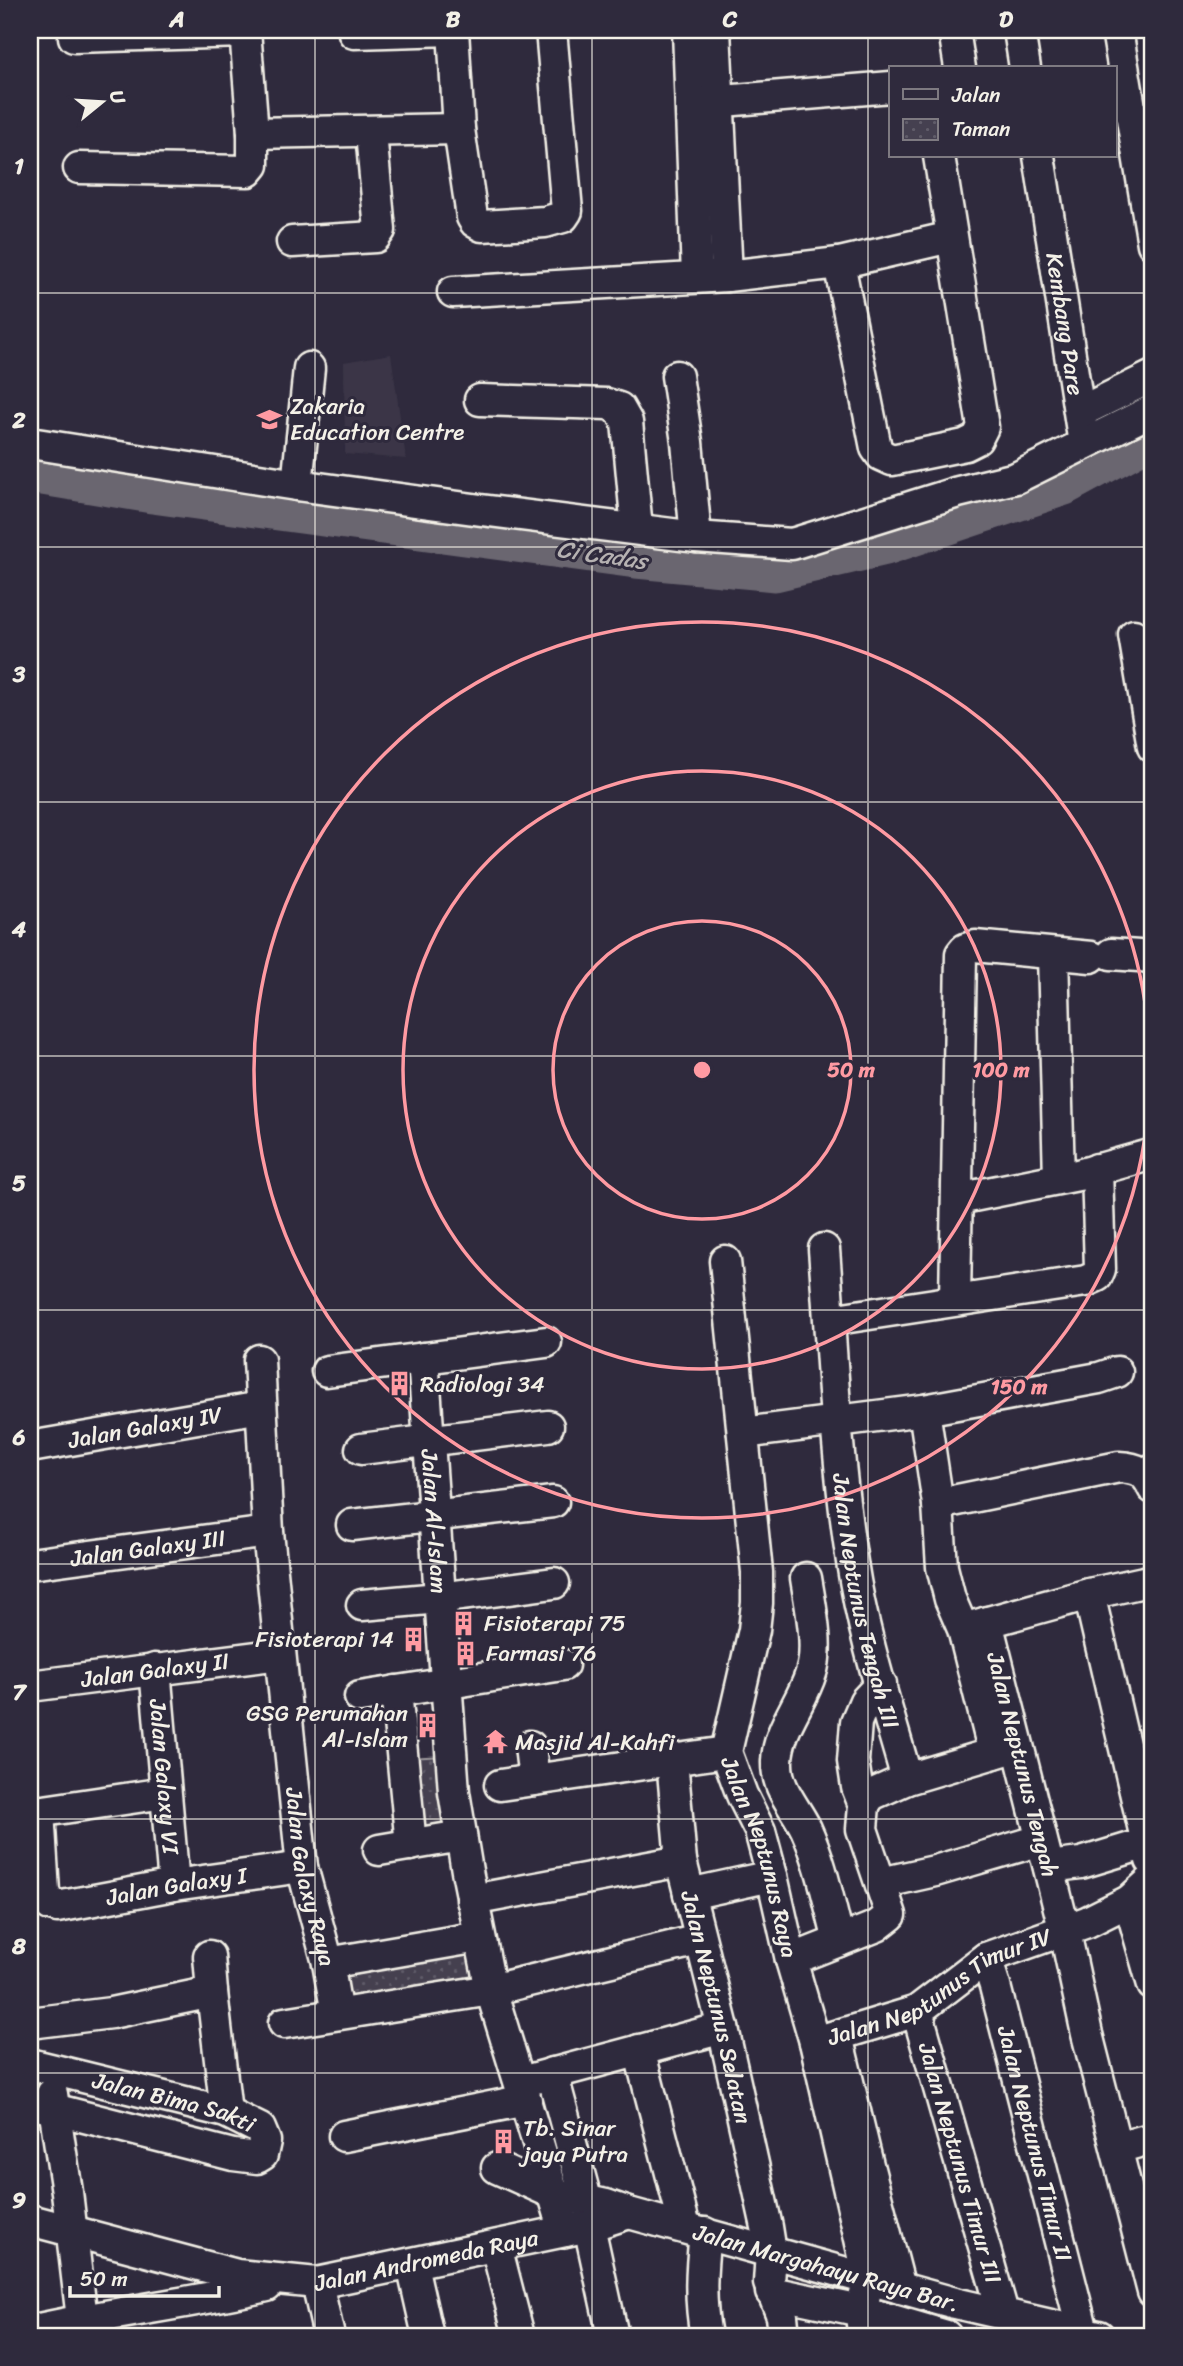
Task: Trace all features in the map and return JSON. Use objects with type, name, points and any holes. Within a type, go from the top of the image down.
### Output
[{"type":"street","points":[[354,33],[453,30],[458,129],[472,217],[482,226],[545,222],[563,217],[567,211],[551,30]]},
{"type":"street","points":[[688,30],[705,103],[727,276]]},
{"type":"street","points":[[697,277],[705,103],[715,30]]},
{"type":"street","points":[[954,30],[960,66]]},
{"type":"street","points":[[1018,30],[1025,66]]},
{"type":"street","points":[[1117,30],[1153,244]]},
{"type":"street","points":[[74,37],[245,31],[253,133],[253,166],[248,171],[79,168]]},
{"type":"street","points":[[705,103],[889,87]]},
{"type":"street","points":[[253,133],[371,133],[458,129]]},
{"type":"street","points":[[292,242],[375,237],[380,230],[371,133]]},
{"type":"street","points":[[839,263],[876,448],[881,455],[891,460],[965,445],[977,439],[983,427],[939,158]]},
{"type":"street","name":"Kembang Pare","points":[[1039,158],[1080,412],[1153,376]]},
{"type":"street","points":[[453,292],[727,276],[839,263],[951,237]]},
{"type":"street","points":[[297,485],[309,368]]},
{"type":"street","points":[[677,376],[687,442],[696,537]]},
{"type":"street","points":[[480,400],[607,404],[619,408],[627,422],[637,529]]},
{"type":"street","points":[[30,443],[297,485],[696,537],[792,544],[958,492],[1016,478],[1153,410]]},
{"type":"street","points":[[1080,412],[1084,444]]},
{"type":"street","points":[[1134,635],[1147,679],[1153,747]]},
{"type":"street","points":[[956,1300],[960,960],[965,949],[975,946],[1053,954],[1153,957]]},
{"type":"street","points":[[1053,954],[1059,1178]]},
{"type":"street","points":[[958,1199],[1059,1178],[1153,1154]]},
{"type":"street","points":[[830,1320],[1086,1282],[1097,1276],[1100,1269],[1097,1169]]},
{"type":"street","name":"Jalan Neptunus Tengah III","points":[[824,1249],[836,1422],[852,1563],[859,1603],[907,1779]]},
{"type":"street","name":"Jalan Neptunus Raya","points":[[725,1261],[757,1572],[754,1630],[726,1752],[742,1796],[760,1831],[791,1959],[826,2039],[869,2278]]},
{"type":"street","points":[[327,1371],[546,1342]]},
{"type":"street","name":"Jalan Al-Islam","points":[[424,1358],[454,1792],[491,1990],[555,2194]]},
{"type":"street","name":"Jalan Galaxy Raya","points":[[259,1360],[268,1532],[302,1867],[328,1963],[337,2014]]},
{"type":"street","points":[[743,1433],[924,1410],[1100,1378],[1117,1372]]},
{"type":"street","name":"Jalan Galaxy IV","points":[[30,1447],[261,1407]]},
{"type":"street","name":"Jalan Neptunus Tengah","points":[[924,1410],[938,1504],[942,1567],[950,1599],[975,1625],[1006,1750],[1045,1854],[1087,2034],[1153,2292]]},
{"type":"street","points":[[361,1449],[548,1426]]},
{"type":"street","points":[[938,1504],[1119,1467],[1135,1468],[1146,1475],[1153,1488]]},
{"type":"street","points":[[352,1525],[554,1502]]},
{"type":"street","name":"Jalan Galaxy III","points":[[30,1564],[268,1532]]},
{"type":"street","points":[[806,1578],[812,1623],[812,1671],[779,1744],[777,1764],[784,1795],[806,1829],[839,1941]]},
{"type":"street","points":[[975,1625],[1089,1594],[1153,1580]]},
{"type":"street","points":[[362,1605],[554,1583]]},
{"type":"street","points":[[881,1883],[935,1871],[1045,1854],[1081,1863],[1150,1856],[1089,1594]]},
{"type":"street","name":"Jalan Galaxy II","points":[[30,1686],[280,1654]]},
{"type":"street","points":[[360,1697],[563,1665]]},
{"type":"street","name":"Jalan Galaxy VI","points":[[155,1669],[174,1885]]},
{"type":"street","points":[[881,1684],[865,1701],[856,1722],[853,1761],[857,1787],[864,1805],[862,1829],[891,1915]]},
{"type":"street","points":[[396,1691],[411,1845]]},
{"type":"street","points":[[530,1746],[534,1780]]},
{"type":"street","points":[[864,1805],[871,1795],[907,1779],[1006,1750]]},
{"type":"street","points":[[500,1785],[726,1752]]},
{"type":"street","name":"Jalan Neptunus Selatan","points":[[672,1760],[681,1861],[723,2028],[767,2227],[771,2252],[771,2292]]},
{"type":"street","points":[[35,1812],[165,1793]]},
{"type":"street","name":"Jalan Galaxy I","points":[[35,1812],[44,1892],[50,1905],[57,1907],[174,1885],[302,1867]]},
{"type":"street","points":[[379,1850],[461,1836]]},
{"type":"street","points":[[472,1899],[681,1861]]},
{"type":"street","points":[[791,1959],[877,1926],[935,1871]]},
{"type":"street","points":[[689,1894],[772,1876]]},
{"type":"street","name":"Jalan Neptunus Timur IV","points":[[826,2039],[917,2011],[986,1958],[1065,1932],[1129,1901],[1153,1879]]},
{"type":"street","points":[[1129,1901],[1152,1979]]},
{"type":"street","points":[[328,1963],[479,1937]]},
{"type":"street","points":[[284,2023],[491,1990],[699,1940]]},
{"type":"street","points":[[209,1956],[226,2112]]},
{"type":"street","name":"Jalan Neptunus Timur II","points":[[986,1958],[1091,2334]]},
{"type":"street","points":[[30,2023],[111,2013],[212,1992]]},
{"type":"street","name":"Jalan Neptunus Timur III","points":[[917,2011],[1020,2323]]},
{"type":"street","points":[[344,2136],[524,2091],[552,2073],[723,2028]]},
{"type":"street","points":[[826,2039],[867,2165],[900,2288]]},
{"type":"street","points":[[639,2050],[695,2230],[706,2336]]},
{"type":"street","points":[[39,2067],[42,2106],[68,2192],[83,2328]]},
{"type":"street","name":"Jalan Bima Sakti","points":[[39,2067],[226,2112],[260,2129],[265,2141],[262,2155],[257,2158],[233,2155],[42,2106]]},
{"type":"street","points":[[552,2073],[580,2219],[598,2270],[613,2336]]},
{"type":"street","points":[[1117,2148],[1153,2138]]},
{"type":"street","name":"Jalan Margahayu Raya Bar.","points":[[497,2168],[555,2194],[580,2219],[629,2213],[869,2278],[1020,2323],[1091,2334]]},
{"type":"street","name":"Jalan Andromeda Raya","points":[[285,2281],[317,2283],[415,2279],[500,2264],[580,2219]]},
{"type":"street","points":[[30,2220],[237,2275],[285,2281]]},
{"type":"street","points":[[500,2264],[519,2336]]},
{"type":"street","points":[[862,2324],[869,2278]]},
{"type":"street","points":[[415,2279],[428,2336]]},
{"type":"street","points":[[30,2331],[83,2328],[285,2281]]},
{"type":"street","points":[[317,2283],[329,2336]]},
{"type":"street","points":[[771,2292],[862,2324],[948,2336],[955,2303]]},
{"type":"street","points":[[771,2292],[782,2316],[785,2336]]},
{"type":"shaded area","points":[[391,354],[406,459],[345,454],[344,362]]},
{"type":"green space","points":[[444,1756],[451,1831],[413,1831],[408,1758]]},
{"type":"green space","points":[[475,1947],[481,1982],[345,2007],[342,1978]]},
{"type":"waterway","name":"Ci Cadas","points":[[30,476],[152,496],[636,561],[775,574],[886,548],[1065,488],[1153,440]]},
{"type":"place","name":"Zakaria Education Centre","points":[[270,419]]},
{"type":"place","name":"Radiologi 34","points":[[400,1384]]},
{"type":"place","name":"Fisioterapi 75","points":[[464,1623]]},
{"type":"place","name":"Fisioterapi 14","points":[[414,1639]]},
{"type":"place","name":"Farmasi 76","points":[[466,1653]]},
{"type":"place","name":"GSG Perumahan Al-Islam","points":[[428,1726]]},
{"type":"place","name":"Masjid Al-Kahfi","points":[[495,1742]]},
{"type":"place","name":"Tb. Sinar jaya Putra","points":[[503,2141]]}]
